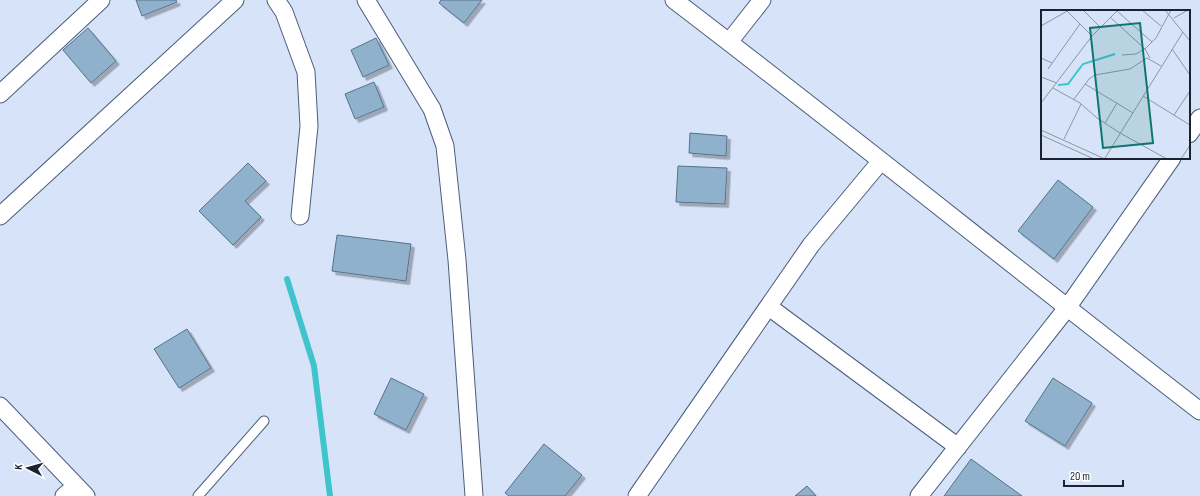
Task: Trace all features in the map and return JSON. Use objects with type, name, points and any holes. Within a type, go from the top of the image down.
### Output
[{"type":"street","points":[[0,94],[101,0]]},
{"type":"street","points":[[0,216],[235,0]]},
{"type":"street","points":[[276,0],[284,12],[306,72],[309,126],[300,216]]},
{"type":"street","points":[[366,0],[432,109],[445,146],[457,260],[474,496]]},
{"type":"street","points":[[674,0],[1200,411]]},
{"type":"street","points":[[729,42],[762,0]]},
{"type":"street","points":[[1190,133],[1200,118]]},
{"type":"street","points":[[919,496],[1067,308],[1171,159]]},
{"type":"street","points":[[637,496],[811,246],[881,161]]},
{"type":"street","points":[[768,307],[958,446]]},
{"type":"street","points":[[0,406],[75,493]]},
{"type":"lane","points":[[198,496],[264,421]]},
{"type":"building","points":[[136,0],[176,0],[177,2],[142,16]]},
{"type":"building","points":[[441,0],[482,0],[464,23],[439,3]]},
{"type":"building","points":[[88,28],[116,61],[91,83],[63,50]]},
{"type":"building","points":[[376,38],[389,65],[363,77],[351,50]]},
{"type":"building","points":[[374,82],[384,107],[355,119],[345,94]]},
{"type":"building","points":[[690,133],[727,136],[726,156],[689,153]]},
{"type":"building","points":[[248,163],[266,181],[245,201],[261,217],[233,245],[199,211]]},
{"type":"building","points":[[678,166],[727,168],[725,204],[676,202]]},
{"type":"building","points":[[1058,180],[1093,207],[1054,259],[1018,231]]},
{"type":"building","points":[[337,235],[411,244],[406,281],[332,271]]},
{"type":"building","points":[[187,329],[211,368],[179,388],[154,349]]},
{"type":"building","points":[[391,378],[424,394],[406,430],[374,414]]},
{"type":"building","points":[[1053,378],[1092,403],[1065,446],[1025,421]]},
{"type":"building","points":[[544,444],[582,475],[565,496],[509,496],[505,493]]},
{"type":"building","points":[[971,459],[1022,496],[944,496]]},
{"type":"building","points":[[807,486],[816,496],[795,496]]},
{"type":"waterway","points":[[287,279],[314,366],[330,496]]}]
